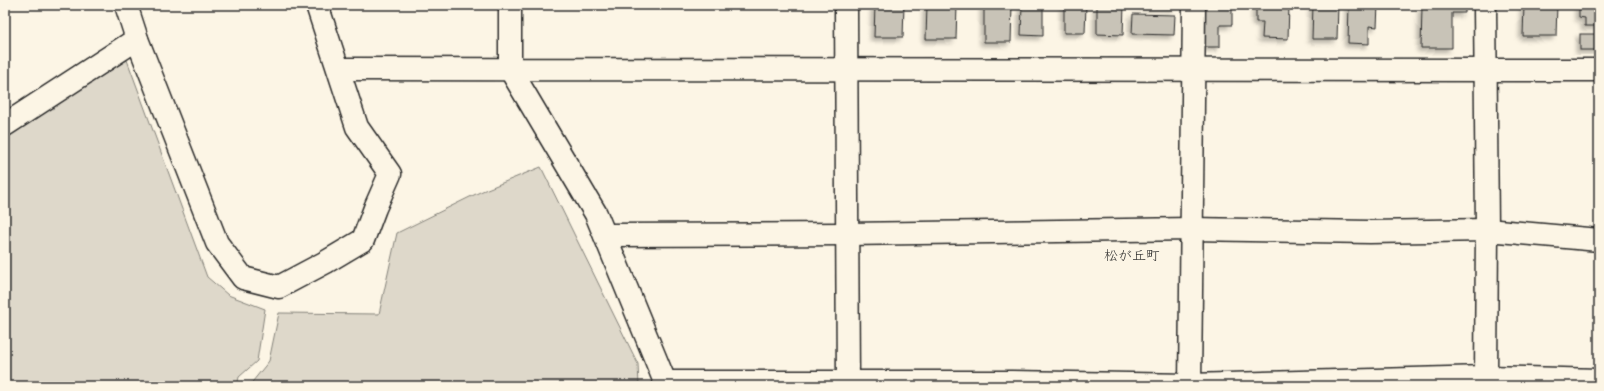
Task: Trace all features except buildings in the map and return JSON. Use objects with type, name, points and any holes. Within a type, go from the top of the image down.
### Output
[{"type":"street","points":[[126,5],[137,39],[217,243],[243,278],[279,287],[363,240],[390,174],[357,127],[317,5]]},
{"type":"street","points":[[510,5],[510,69],[596,214],[665,384],[848,383],[1190,385],[1486,377],[1599,380]]},
{"type":"street","points":[[846,5],[848,383]]},
{"type":"street","points":[[1190,385],[1194,5]]},
{"type":"street","points":[[1485,5],[1487,230],[1486,377]]},
{"type":"street","points":[[5,125],[137,39]]},
{"type":"street","points":[[339,69],[1599,70]]},
{"type":"street","points":[[605,235],[847,234],[1192,229],[1370,232],[1487,230],[1599,240]]},
{"type":"shaded area","points":[[127,60],[207,277],[228,295],[265,309],[257,361],[239,377],[237,386],[5,386],[5,136]]},
{"type":"shaded area","points":[[541,167],[638,364],[639,386],[249,386],[269,361],[279,313],[379,314],[397,233],[480,192]]},
{"type":"district","name":"松が丘町","points":[[1132,257]]}]
